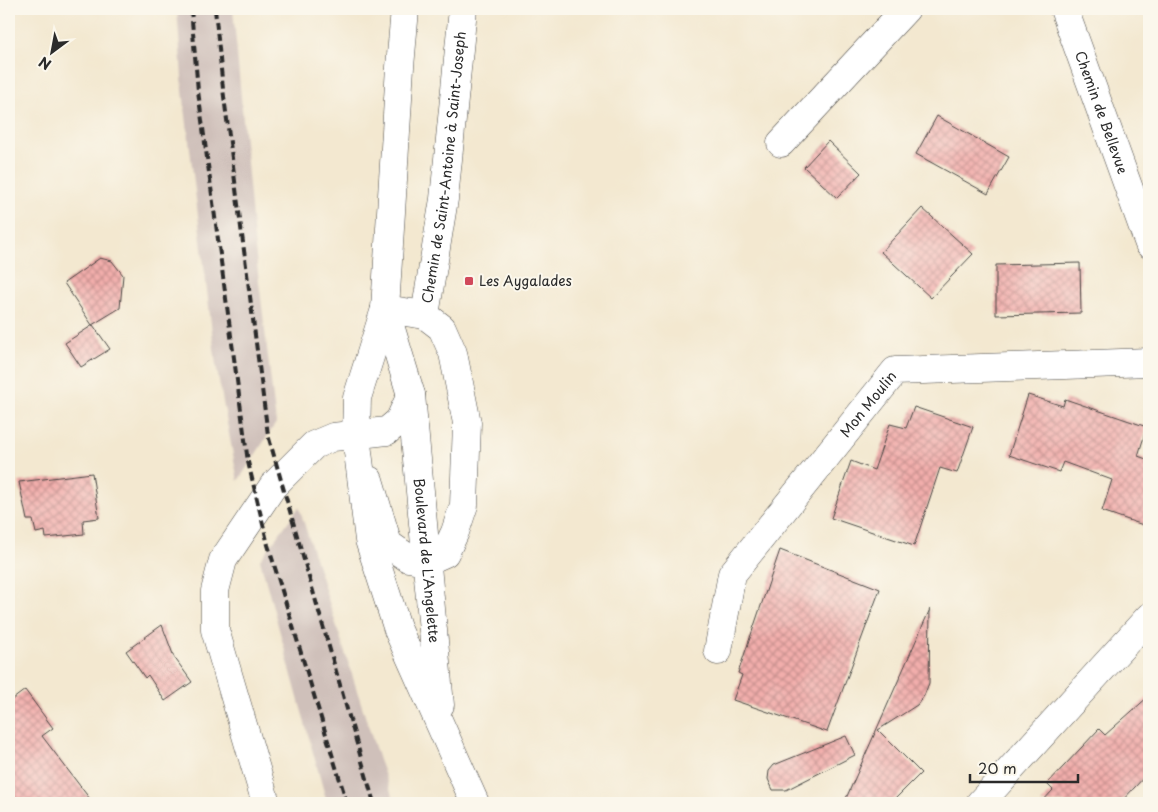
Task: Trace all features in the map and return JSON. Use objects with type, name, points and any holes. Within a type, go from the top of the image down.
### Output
[{"type":"street","points":[[406,9],[400,67],[385,309],[357,398],[356,436],[388,544],[408,558],[427,561],[445,552],[455,532],[464,505],[467,423],[454,353],[442,328],[425,315]]},
{"type":"street","name":"Chemin de Saint-Antoine à Saint-Joseph","points":[[385,309],[425,315],[444,199],[463,9]]},
{"type":"street","points":[[781,143],[906,9]]},
{"type":"street","name":"Chemin de Bellevue","points":[[1064,9],[1149,244]]},
{"type":"street","name":"Boulevard de L'Angelette","points":[[385,309],[411,395],[442,726]]},
{"type":"street","name":"Mon Moulin","points":[[718,651],[732,574],[894,370],[1149,362]]},
{"type":"street","points":[[266,803],[215,630],[215,591],[223,560],[273,486],[314,445],[333,437],[387,432],[399,421],[411,395]]},
{"type":"street","name":"Boulevard de L'Angelette","points":[[356,436],[369,540],[398,630],[475,803]]},
{"type":"street","points":[[980,803],[1149,617]]},
{"type":"shaded area","points":[[177,9],[233,9],[254,240],[276,423],[238,481],[216,365],[183,91]]},
{"type":"shaded area","points":[[299,507],[379,760],[395,803],[327,803],[260,560]]},
{"type":"building","points":[[937,116],[1009,157],[988,194],[916,154]]},
{"type":"building","points":[[828,141],[861,173],[837,198],[804,167]]},
{"type":"building","points":[[922,208],[973,254],[931,298],[881,252]]},
{"type":"building","points":[[100,258],[112,261],[123,275],[120,308],[92,325],[64,283]]},
{"type":"building","points":[[1080,263],[1081,313],[996,315],[996,265]]},
{"type":"building","points":[[93,325],[110,349],[81,367],[65,343]]},
{"type":"building","points":[[1028,395],[1063,406],[1065,399],[1147,427],[1138,456],[1149,460],[1149,527],[1102,511],[1112,480],[1063,462],[1059,472],[1009,455]]},
{"type":"building","points":[[914,407],[973,427],[957,473],[940,468],[914,546],[831,518],[851,461],[874,470],[890,424],[906,428]]},
{"type":"building","points":[[92,473],[99,518],[83,520],[84,534],[46,538],[45,531],[36,533],[33,520],[27,520],[19,482]]},
{"type":"building","points":[[780,550],[880,589],[827,732],[733,700],[742,675],[738,673]]},
{"type":"building","points":[[930,609],[929,683],[924,696],[917,705],[878,730],[921,773],[891,803],[844,803]]},
{"type":"building","points":[[162,625],[174,657],[192,682],[165,701],[148,675],[145,678],[126,651]]},
{"type":"building","points":[[25,690],[53,728],[42,736],[93,803],[9,803],[9,702]]},
{"type":"building","points":[[1149,696],[1149,772],[1120,803],[1041,803],[1053,790],[1047,784],[1099,729],[1105,735]]},
{"type":"building","points":[[846,736],[855,755],[786,790],[773,790],[768,779],[769,771],[774,765]]},
{"type":"railway","points":[[191,9],[198,91],[248,462],[268,545],[347,803]]},
{"type":"railway","points":[[215,9],[223,89],[268,435],[374,803]]},
{"type":"place","name":"Les Aygalades","points":[[469,281]]}]
